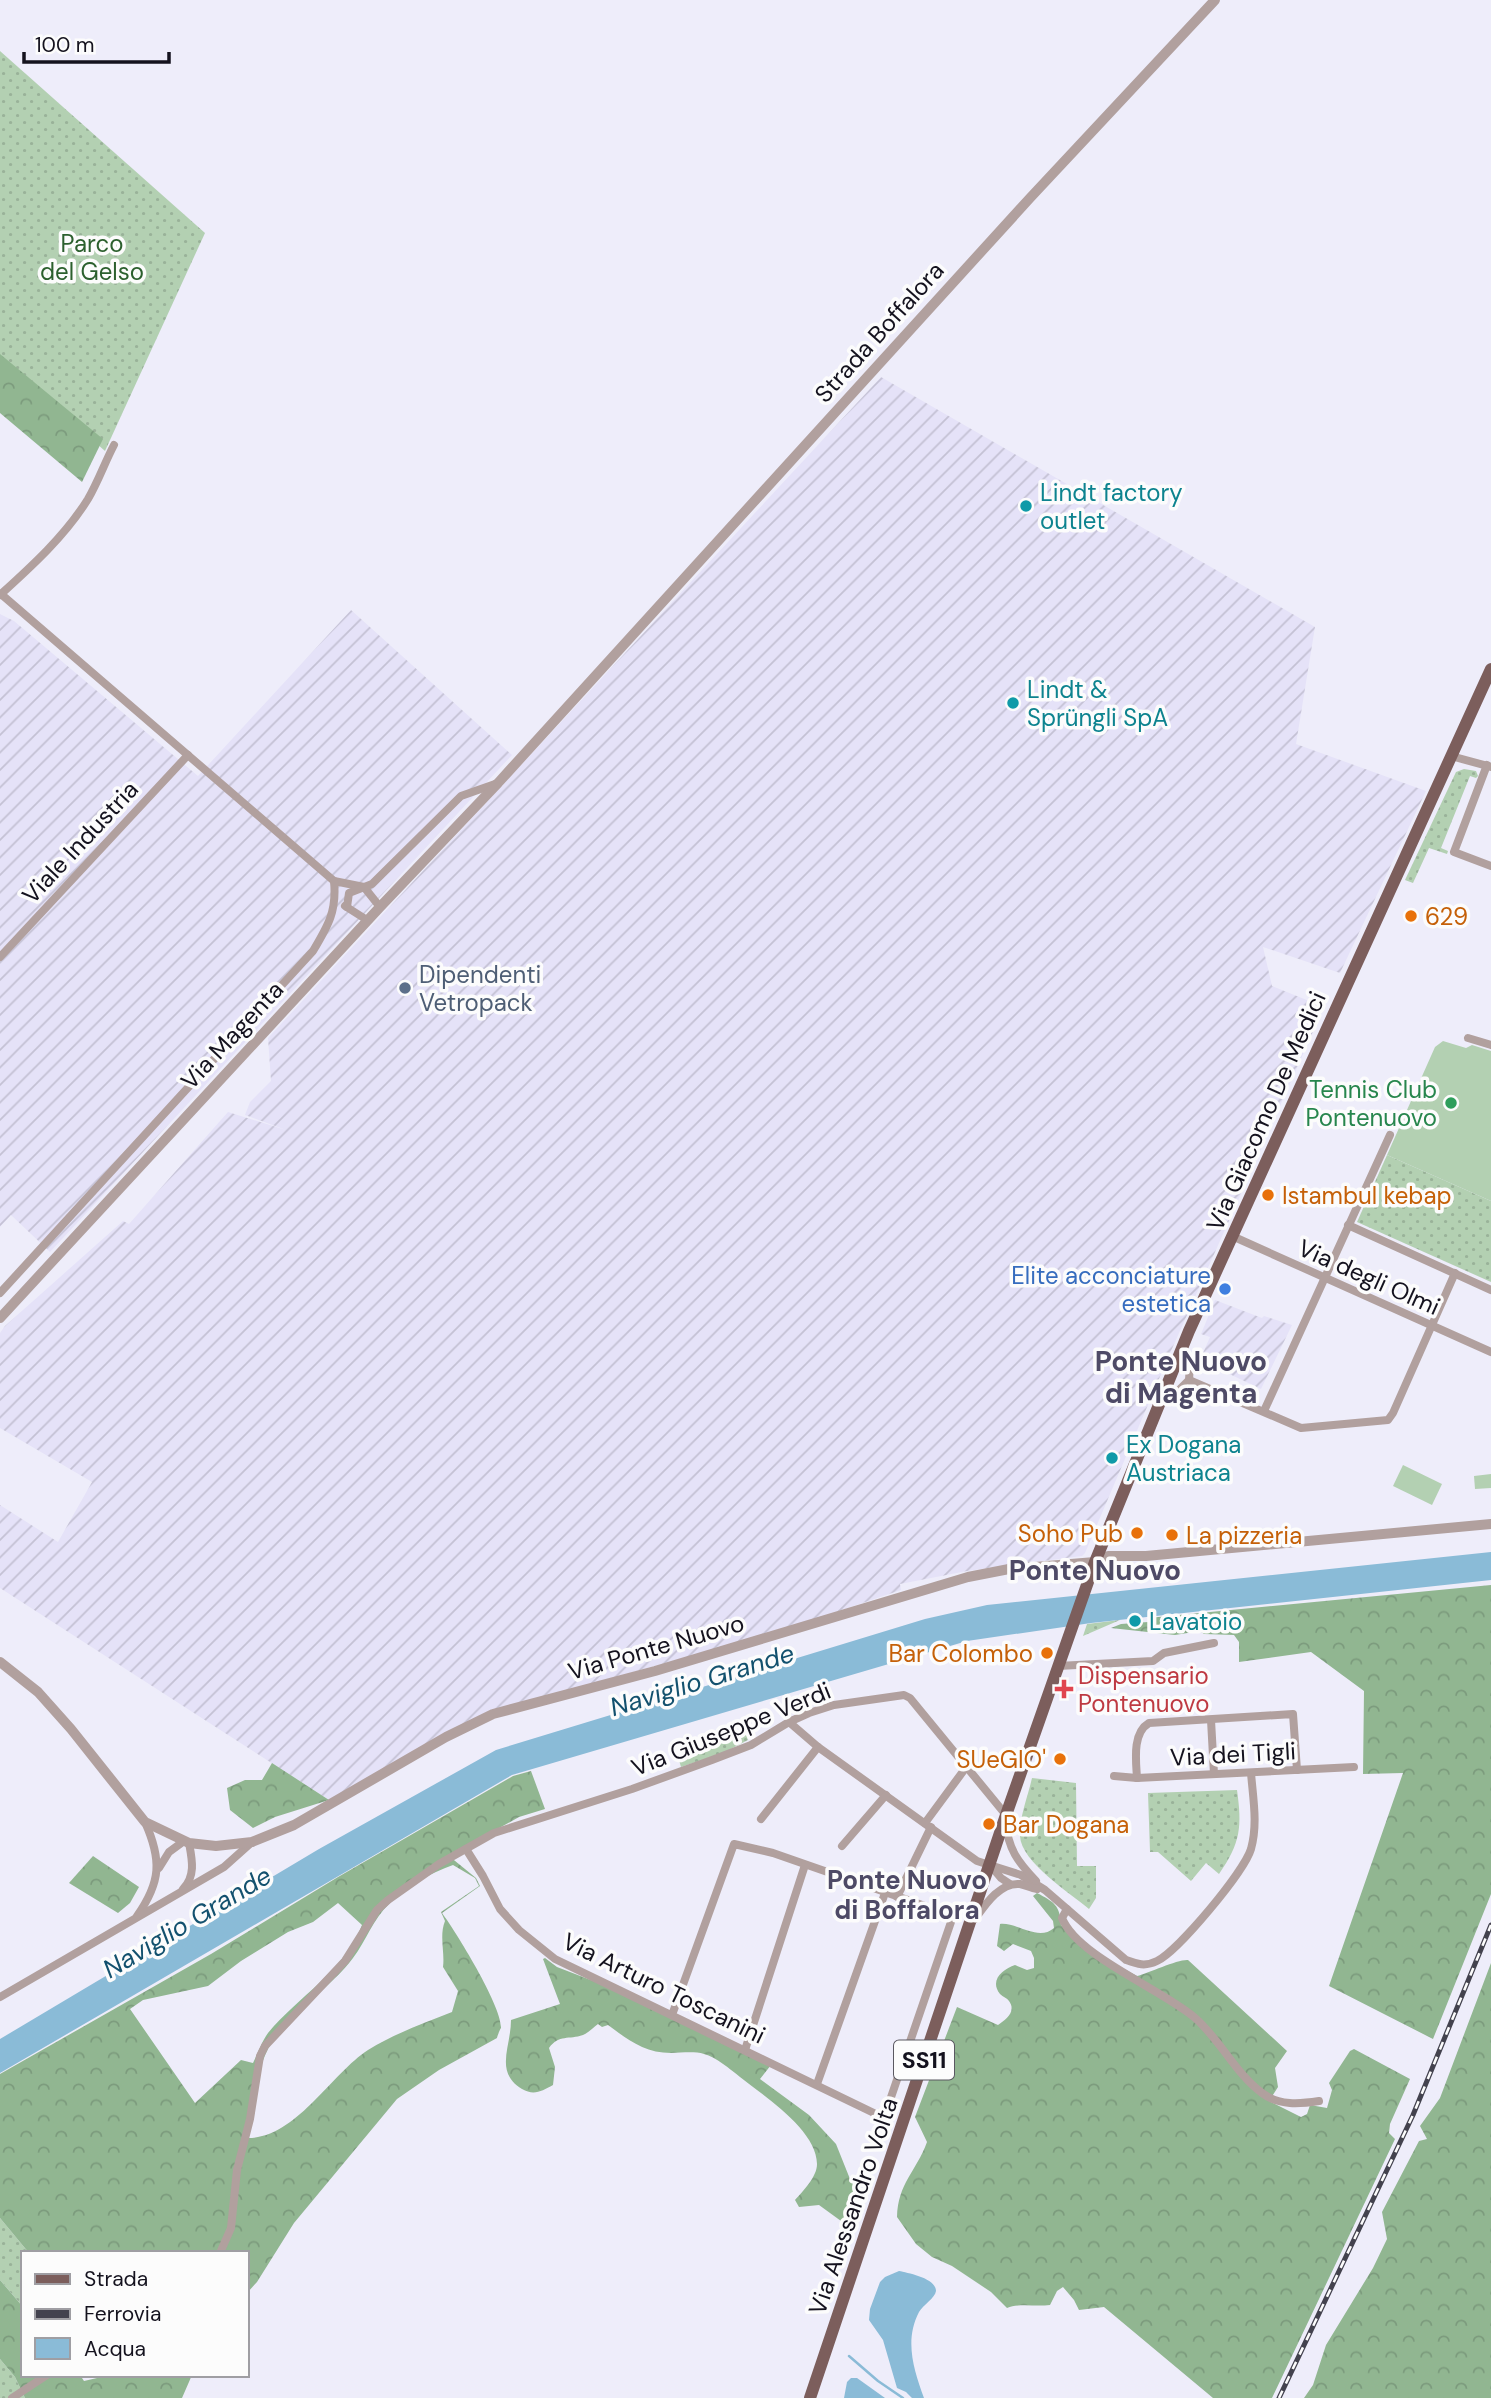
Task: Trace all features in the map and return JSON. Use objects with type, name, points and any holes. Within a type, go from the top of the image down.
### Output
[{"type":"main road","name":"Via Giacomo De Medici","points":[[1058,1666],[1095,1562],[1179,1356],[1491,669]]},
{"type":"main road","name":"SS11","points":[[1006,1816],[1058,1666]]},
{"type":"main road","name":"Via Alessandro Volta","points":[[810,2398],[1006,1816]]},
{"type":"street","name":"Strada Boffalora","points":[[577,695],[1012,217],[1215,0]]},
{"type":"street","points":[[114,445],[88,498],[38,561],[1,595],[334,881],[364,887],[380,906]]},
{"type":"street","name":"Via Magenta","points":[[0,1318],[577,695]]},
{"type":"street","name":"Viale Industria","points":[[0,957],[188,755]]},
{"type":"street","points":[[1451,756],[1489,766],[1454,852],[1491,866]]},
{"type":"street","name":"Via Magenta","points":[[346,907],[349,893],[372,884],[461,796],[498,783]]},
{"type":"street","points":[[334,881],[336,901],[368,920]]},
{"type":"street","name":"Via Magenta","points":[[0,1293],[313,951],[329,924],[336,901]]},
{"type":"street","points":[[1468,1038],[1491,1045]]},
{"type":"street","points":[[1264,1411],[1390,1135]]},
{"type":"street","name":"Via degli Olmi","points":[[1349,1225],[1491,1290]]},
{"type":"street","name":"Via degli Olmi","points":[[1232,1236],[1491,1352]]},
{"type":"street","points":[[1189,1380],[1301,1429],[1388,1420],[1455,1273]]},
{"type":"street","points":[[1164,1391],[1175,1394],[1189,1380],[1190,1364],[1179,1356]]},
{"type":"street","name":"Via Ponte Nuovo","points":[[145,1822],[186,1842],[216,1846],[252,1842],[293,1825],[446,1737],[493,1714],[655,1671],[968,1577],[1009,1569],[1095,1562],[1108,1556],[1146,1556],[1491,1524]]},
{"type":"street","points":[[1058,1666],[1153,1661],[1164,1653],[1214,1643]]},
{"type":"street","points":[[0,1662],[38,1692],[71,1728],[145,1822],[156,1852],[157,1874]]},
{"type":"street","name":"Via Giuseppe Verdi","points":[[221,2251],[231,2228],[237,2170],[250,2119],[260,2056],[265,2046],[345,1961],[377,1910],[402,1889],[494,1833],[632,1789],[751,1745],[789,1722],[834,1705],[904,1695],[933,1724],[1006,1816]]},
{"type":"street","points":[[1137,1778],[1138,1739],[1144,1726],[1149,1723],[1293,1714],[1297,1770]]},
{"type":"street","points":[[1211,1720],[1214,1774]]},
{"type":"street","points":[[789,1722],[818,1747],[977,1861],[1021,1875],[1045,1891],[1126,1960],[1139,1965],[1148,1965],[1167,1955],[1240,1870],[1250,1851],[1255,1823],[1251,1773]]},
{"type":"street","points":[[761,1819],[818,1747]]},
{"type":"street","points":[[672,2015],[733,1844],[773,1853],[897,1897],[928,1825],[967,1766]]},
{"type":"street","name":"Via dei Tigli","points":[[1114,1776],[1137,1778],[1354,1767]]},
{"type":"street","points":[[842,1846],[886,1795]]},
{"type":"street","points":[[1006,1816],[1012,1851],[1019,1864],[1045,1891]]},
{"type":"street","points":[[176,1897],[188,1884],[193,1870],[186,1842]]},
{"type":"street","name":"Via Ponte Nuovo","points":[[135,1919],[150,1898],[162,1860],[169,1852],[186,1842]]},
{"type":"street","name":"Via Ponte Nuovo","points":[[0,1997],[176,1897],[224,1867],[252,1842]]},
{"type":"street","name":"Via Arturo Toscanini","points":[[466,1849],[500,1909],[519,1930],[555,1959],[872,2113],[883,2114]]},
{"type":"street","points":[[745,2050],[805,1864]]},
{"type":"street","points":[[990,1865],[1010,1884],[1021,1884],[1045,1891]]},
{"type":"street","points":[[965,1937],[990,1900],[1010,1884]]},
{"type":"street","points":[[817,2084],[885,1894]]},
{"type":"street","name":"Via Alessandro Volta","points":[[883,2114],[951,1922],[948,1914],[897,1897]]},
{"type":"street","points":[[1067,1909],[1062,1918],[1065,1925],[1084,1945],[1197,2019],[1262,2094],[1281,2102],[1300,2104],[1319,2101]]},
{"type":"street","points":[[917,2021],[935,2027]]},
{"type":"street","points":[[12,2398],[44,2377]]},
{"type":"shaded area","points":[[881,377],[1315,627],[1296,744],[1426,791],[1340,973],[1263,947],[1272,986],[1324,1007],[1082,1556],[967,1571],[900,1584],[901,1590],[830,1614],[720,1648],[488,1712],[329,1800],[0,1588],[0,1505],[58,1542],[92,1482],[0,1428],[0,1333],[123,1221],[129,1224],[228,1112],[286,1130],[245,1115],[250,1102],[271,1081],[268,1038]]},
{"type":"shaded area","points":[[351,610],[512,755],[50,1252],[11,1215],[0,1227],[0,614],[14,621],[198,776]]},
{"type":"shaded area","points":[[1215,1300],[1262,1318],[1264,1316],[1292,1325],[1261,1389],[1200,1360],[1210,1337],[1201,1334]]},
{"type":"green space","name":"Parco del Gelso","points":[[0,51],[205,233],[105,451],[0,359]]},
{"type":"green space","points":[[0,354],[103,439],[82,482],[0,413]]},
{"type":"green space","points":[[1464,769],[1476,771],[1478,776],[1470,776],[1441,848],[1448,851],[1447,854],[1429,848],[1413,883],[1405,880],[1456,772]]},
{"type":"green space","name":"Tennis Club Pontenuovo","points":[[1443,1041],[1466,1048],[1472,1045],[1491,1051],[1491,1201],[1387,1155],[1435,1047]]},
{"type":"green space","points":[[1387,1155],[1491,1201],[1491,1282],[1357,1222]]},
{"type":"green space","points":[[1403,1465],[1442,1484],[1432,1505],[1393,1486]]},
{"type":"green space","points":[[1491,1474],[1491,1488],[1475,1489],[1474,1476]]},
{"type":"green space","points":[[1491,1585],[1491,1894],[1433,2039],[1329,1986],[1403,1773],[1363,1774],[1364,1691],[1311,1652],[1239,1662],[1239,1642],[1234,1635],[1204,1634],[1200,1631],[1175,1635],[1111,1628],[1121,1624],[1148,1622],[1148,1618]]},
{"type":"green space","points":[[1120,1620],[1083,1636],[1087,1624]]},
{"type":"green space","points":[[744,1729],[748,1740],[723,1753],[681,1767],[676,1750]]},
{"type":"green space","points":[[272,1763],[329,1800],[275,1817],[253,1828],[230,1810],[227,1788],[245,1780],[262,1780]]},
{"type":"green space","points":[[531,1771],[545,1809],[519,1817],[449,1856],[476,1878],[480,1886],[442,1913],[467,1952],[494,2003],[501,2028],[497,2038],[439,2070],[397,2099],[294,2223],[248,2292],[248,2251],[27,2251],[0,2218],[0,2074],[211,1954],[513,1776]],"holes":[[[453,1865],[475,1878],[479,1886],[441,1912],[445,1921],[442,1932],[443,1967],[458,1991],[452,2012],[368,2050],[282,2128],[248,2138],[260,2069],[268,2049],[285,2025],[344,1969],[378,1916],[419,1881]],[[338,1903],[362,1925],[354,1941],[333,1969],[268,2033],[253,2063],[241,2060],[195,2103],[130,2009],[143,2000],[208,1986],[241,1961],[288,1932],[313,1922]]]},
{"type":"green space","points":[[1032,1778],[1076,1783],[1077,1866],[1096,1866],[1096,1898],[1089,1909],[1037,1866],[1022,1846],[1021,1822]]},
{"type":"green space","points":[[1237,1790],[1238,1834],[1232,1853],[1219,1874],[1206,1863],[1191,1881],[1158,1852],[1150,1852],[1148,1793]]},
{"type":"green space","points":[[93,1856],[139,1887],[130,1903],[118,1913],[69,1883]]},
{"type":"green space","points":[[1037,1893],[1055,1905],[1061,1925],[1084,1947],[1137,1976],[1188,1960],[1287,2051],[1275,2068],[1278,2087],[1269,2101],[1301,2117],[1307,2114],[1310,2105],[1327,2108],[1332,2090],[1329,2083],[1354,2049],[1410,2079],[1390,2124],[1389,2133],[1395,2139],[1272,2398],[1213,2398],[1104,2307],[1079,2310],[1063,2287],[1057,2291],[1050,2305],[1007,2308],[991,2292],[952,2266],[932,2257],[916,2244],[897,2217],[904,2186],[927,2142],[915,2117],[957,2007],[998,2025],[1012,2009],[1009,2001],[997,1989],[999,1976],[1015,1965],[1027,1970],[1034,1968],[1031,1951],[1013,1944],[1004,1951],[997,1946],[1000,1924],[1041,1933],[1054,1928],[1053,1921],[1033,1896]]},
{"type":"green space","points":[[543,1959],[557,1967],[614,1989],[771,2065],[760,2079],[809,2115],[836,2144],[850,2179],[854,2182],[851,2215],[841,2221],[819,2205],[799,2207],[795,2200],[809,2184],[817,2164],[815,2151],[808,2139],[775,2104],[709,2056],[653,2051],[608,2025],[602,2027],[598,2024],[585,2034],[560,2039],[549,2048],[555,2067],[553,2085],[542,2091],[530,2092],[513,2082],[506,2067],[511,2020],[560,2004]]},
{"type":"green space","points":[[1491,1963],[1491,2398],[1304,2398],[1313,2385],[1326,2345],[1373,2268],[1387,2239],[1382,2212],[1419,2141],[1427,2139],[1420,2126],[1440,2098]]},
{"type":"green space","points":[[0,2218],[27,2251],[21,2251],[21,2305],[0,2280]]},
{"type":"green space","points":[[0,2280],[21,2305],[21,2377],[81,2377],[84,2381],[101,2377],[191,2377],[182,2398],[25,2398],[15,2377],[0,2359]]},
{"type":"green space","points":[[0,2359],[15,2377],[25,2398],[0,2398]]},
{"type":"water","points":[[1491,1552],[1491,1580],[1091,1623],[967,1641],[512,1775],[0,2073],[0,2039],[319,1849],[496,1750],[925,1619],[987,1605]]},
{"type":"water","points":[[899,2271],[927,2279],[935,2286],[936,2291],[919,2312],[912,2334],[914,2366],[924,2398],[912,2398],[897,2388],[883,2340],[869,2320],[880,2282]]},
{"type":"water","points":[[851,2378],[857,2378],[885,2398],[844,2398],[847,2382]]},
{"type":"waterway","points":[[849,2356],[903,2398]]},
{"type":"railway","points":[[1279,2398],[1413,2115],[1491,1925]]},
{"type":"place","name":"Lindt factory outlet","points":[[1026,506]]},
{"type":"place","name":"Lindt & Sprüngli SpA","points":[[1013,703]]},
{"type":"place","name":"629","points":[[1411,916]]},
{"type":"place","name":"Dipendenti Vetropack","points":[[405,988]]},
{"type":"place","name":"Tennis Club Pontenuovo","points":[[1451,1103]]},
{"type":"place","name":"Istambul kebap","points":[[1268,1195]]},
{"type":"place","name":"Elite acconciature estetica","points":[[1225,1289]]},
{"type":"place","name":"Ex Dogana Austriaca","points":[[1112,1458]]},
{"type":"place","name":"Soho Pub","points":[[1137,1533]]},
{"type":"place","name":"La pizzeria","points":[[1172,1535]]},
{"type":"place","name":"Lavatoio","points":[[1135,1621]]},
{"type":"place","name":"Bar Colombo","points":[[1047,1653]]},
{"type":"place","name":"Dispensario Pontenuovo","points":[[1064,1689]]},
{"type":"place","name":"SUeGIO'","points":[[1060,1759]]},
{"type":"place","name":"Bar Dogana","points":[[989,1824]]},
{"type":"district","name":"Ponte Nuovo di Magenta","points":[[1181,1377]]},
{"type":"district","name":"Ponte Nuovo","points":[[1095,1570]]},
{"type":"district","name":"Ponte Nuovo di Boffalora","points":[[907,1895]]},
{"type":"water label","name":"Naviglio Grande","points":[[702,1680]]},
{"type":"water label","name":"Naviglio Grande","points":[[187,1922]]}]
